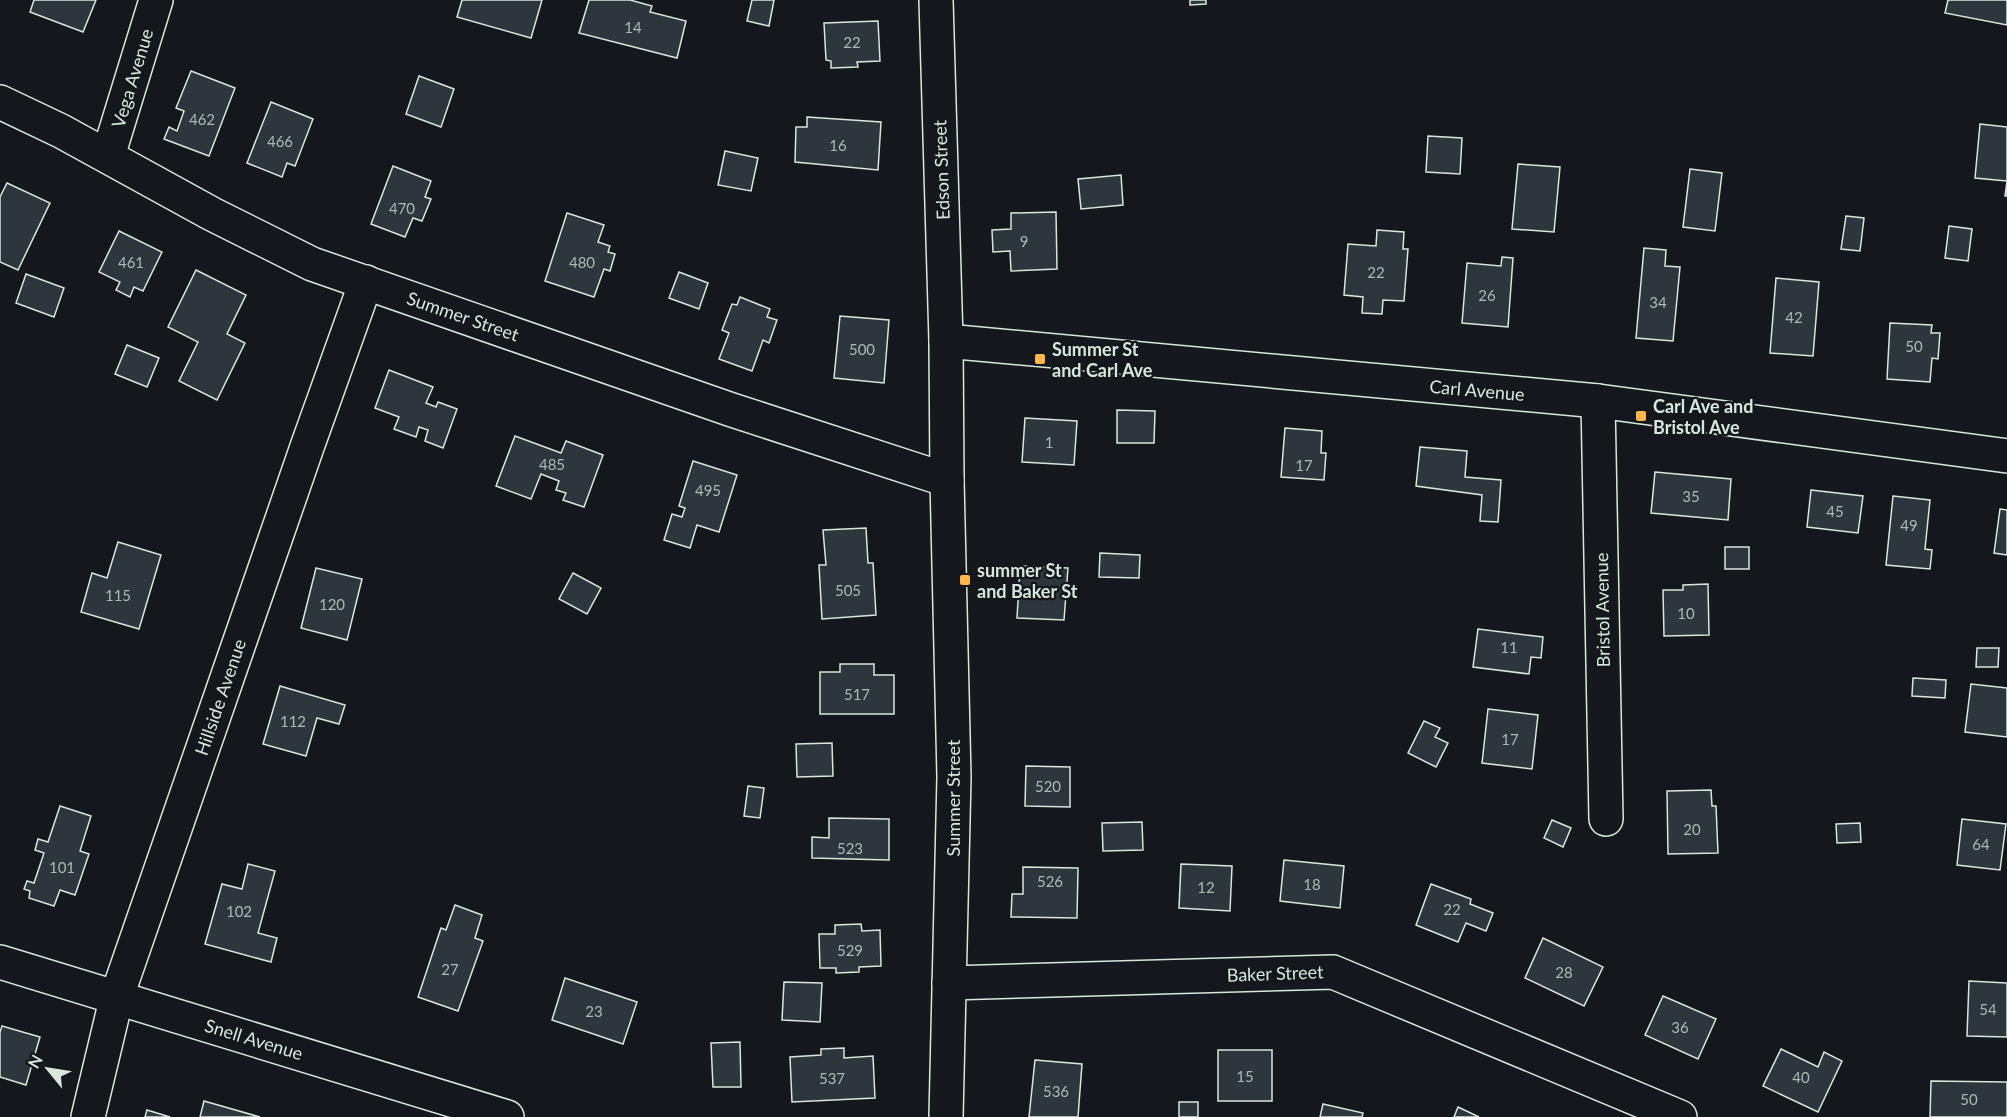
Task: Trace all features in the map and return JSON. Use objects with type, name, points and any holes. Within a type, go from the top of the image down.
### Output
[{"type":"street","name":"Vega Avenue","points":[[108,156],[156,0]]},
{"type":"street","name":"Edson Street","points":[[934,1],[946,341]]},
{"type":"street","name":"Summer Street","points":[[0,102],[108,156],[212,214],[312,264],[732,410],[947,480]]},
{"type":"street","name":"Hillside Avenue","points":[[88,1117],[117,996],[366,282]]},
{"type":"street","name":"Summer Street","points":[[946,341],[954,777],[946,1117]]},
{"type":"street","name":"Carl Avenue","points":[[946,341],[1598,401],[2007,456]]},
{"type":"street","name":"Bristol Avenue","points":[[1598,401],[1606,819]]},
{"type":"street","name":"Snell Avenue","points":[[0,962],[507,1117]]},
{"type":"street","name":"Baker Street","points":[[950,983],[1333,972],[1680,1117]]},
{"type":"building","points":[[34,0],[96,0],[83,32],[30,12]]},
{"type":"building","points":[[462,0],[542,0],[531,38],[457,17]]},
{"type":"building","points":[[589,0],[630,0],[652,6],[650,12],[686,21],[677,58],[579,33]]},
{"type":"building","points":[[752,0],[774,0],[769,26],[747,21]]},
{"type":"building","points":[[1190,0],[1206,0],[1206,4],[1190,5]]},
{"type":"building","points":[[1948,0],[2007,0],[2007,25],[1945,13]]},
{"type":"building","points":[[878,21],[880,61],[857,62],[858,67],[831,68],[831,61],[826,60],[824,23]]},
{"type":"building","points":[[191,71],[235,88],[209,156],[164,139],[169,127],[177,131],[184,111],[176,108]]},
{"type":"building","points":[[419,76],[454,89],[441,127],[406,114]]},
{"type":"building","points":[[271,102],[313,119],[295,166],[287,163],[282,177],[247,163]]},
{"type":"building","points":[[807,117],[881,122],[878,170],[795,162],[796,127],[807,127]]},
{"type":"building","points":[[1980,124],[2007,127],[2007,181],[1975,178]]},
{"type":"building","points":[[1428,136],[1462,138],[1460,174],[1426,172]]},
{"type":"building","points":[[725,151],[758,158],[751,191],[718,185]]},
{"type":"building","points":[[1518,164],[1560,167],[1554,232],[1512,229]]},
{"type":"building","points":[[393,166],[431,181],[425,197],[431,199],[422,221],[413,218],[405,237],[371,224]]},
{"type":"building","points":[[1690,169],[1722,173],[1715,231],[1683,227]]},
{"type":"building","points":[[1121,175],[1123,205],[1081,209],[1078,179]]},
{"type":"building","points":[[7,183],[50,203],[18,270],[0,262],[0,197]]},
{"type":"building","points":[[1056,212],[1057,269],[1011,271],[1010,251],[993,252],[992,230],[1011,229],[1011,213]]},
{"type":"building","points":[[567,213],[604,225],[598,242],[610,246],[608,252],[615,254],[610,271],[604,269],[594,297],[545,281]]},
{"type":"building","points":[[1846,216],[1864,218],[1860,251],[1841,249]]},
{"type":"building","points":[[1949,226],[1972,229],[1968,261],[1945,258]]},
{"type":"building","points":[[1377,230],[1404,232],[1403,249],[1408,249],[1404,301],[1383,300],[1382,314],[1362,313],[1363,297],[1344,295],[1348,244],[1376,246]]},
{"type":"building","points":[[119,231],[162,252],[143,291],[134,287],[130,297],[116,290],[120,282],[99,272]]},
{"type":"building","points":[[1644,248],[1666,250],[1665,266],[1680,267],[1673,341],[1636,338]]},
{"type":"building","points":[[1502,257],[1513,258],[1508,327],[1462,323],[1467,263],[1501,266]]},
{"type":"building","points":[[196,270],[246,295],[227,334],[245,343],[217,400],[179,381],[198,342],[168,327]]},
{"type":"building","points":[[679,272],[708,283],[699,309],[669,298]]},
{"type":"building","points":[[26,274],[64,288],[54,317],[16,303]]},
{"type":"building","points":[[1776,278],[1819,282],[1813,356],[1770,353]]},
{"type":"building","points":[[740,297],[770,309],[767,317],[777,320],[769,343],[763,340],[752,371],[719,359],[729,333],[722,330],[732,304],[737,305]]},
{"type":"building","points":[[840,316],[889,320],[884,383],[834,378]]},
{"type":"building","points":[[1890,323],[1932,325],[1931,333],[1940,333],[1938,359],[1932,358],[1930,382],[1887,379]]},
{"type":"building","points":[[127,345],[159,358],[147,387],[115,374]]},
{"type":"building","points":[[389,370],[433,387],[426,403],[436,407],[438,402],[457,409],[443,448],[425,441],[428,430],[419,427],[416,437],[394,429],[399,417],[375,408]]},
{"type":"building","points":[[1117,410],[1155,411],[1154,443],[1117,443]]},
{"type":"building","points":[[1025,418],[1077,421],[1074,465],[1022,462]]},
{"type":"building","points":[[1285,428],[1322,431],[1321,453],[1326,453],[1324,480],[1281,477]]},
{"type":"building","points":[[515,436],[561,453],[566,441],[603,455],[584,507],[563,500],[566,493],[556,490],[559,481],[541,474],[531,499],[496,486]]},
{"type":"building","points":[[1420,447],[1467,451],[1465,477],[1501,480],[1498,522],[1480,521],[1482,495],[1416,486]]},
{"type":"building","points":[[693,461],[737,475],[719,532],[697,525],[690,548],[664,540],[672,514],[682,517],[685,508],[679,506]]},
{"type":"building","points":[[1655,472],[1731,479],[1728,520],[1651,513]]},
{"type":"building","points":[[1811,490],[1863,496],[1858,533],[1807,527]]},
{"type":"building","points":[[1893,496],[1930,500],[1925,549],[1932,550],[1930,569],[1886,565]]},
{"type":"building","points":[[2000,509],[2007,510],[2007,555],[1994,553]]},
{"type":"building","points":[[866,528],[868,563],[873,563],[876,615],[822,619],[819,565],[826,565],[823,530]]},
{"type":"building","points":[[118,542],[161,555],[139,629],[81,612],[92,573],[107,578]]},
{"type":"building","points":[[1725,547],[1749,547],[1749,569],[1725,569]]},
{"type":"building","points":[[1100,553],[1140,555],[1139,578],[1099,577]]},
{"type":"building","points":[[1020,566],[1068,568],[1064,620],[1017,618]]},
{"type":"building","points":[[316,568],[362,579],[347,640],[301,628]]},
{"type":"building","points":[[573,573],[601,588],[587,614],[559,599]]},
{"type":"building","points":[[1708,584],[1709,635],[1664,636],[1663,590],[1683,590],[1683,585]]},
{"type":"building","points":[[1478,629],[1543,637],[1541,658],[1531,657],[1529,674],[1473,667]]},
{"type":"building","points":[[1977,648],[1999,648],[1998,667],[1976,667]]},
{"type":"building","points":[[840,664],[874,664],[874,675],[894,675],[894,714],[820,714],[820,672],[840,672]]},
{"type":"building","points":[[1913,678],[1946,680],[1945,698],[1912,696]]},
{"type":"building","points":[[1971,684],[2007,688],[2007,737],[1965,732]]},
{"type":"building","points":[[280,686],[345,705],[339,724],[317,718],[306,756],[263,744]]},
{"type":"building","points":[[1488,709],[1538,715],[1532,769],[1482,763]]},
{"type":"building","points":[[1424,721],[1440,728],[1435,737],[1448,743],[1436,767],[1408,753]]},
{"type":"building","points":[[832,743],[833,776],[797,777],[796,744]]},
{"type":"building","points":[[1026,766],[1070,767],[1070,807],[1025,806]]},
{"type":"building","points":[[748,786],[764,788],[760,818],[744,816]]},
{"type":"building","points":[[1711,790],[1712,806],[1716,806],[1718,853],[1668,854],[1667,791]]},
{"type":"building","points":[[60,806],[91,816],[80,851],[89,854],[75,895],[60,890],[54,906],[29,898],[30,891],[24,889],[27,881],[34,883],[44,853],[35,850],[38,839],[48,842]]},
{"type":"building","points":[[829,818],[889,819],[889,860],[812,858],[812,837],[829,838]]},
{"type":"building","points":[[1962,819],[2006,824],[2000,870],[1957,865]]},
{"type":"building","points":[[1552,820],[1571,828],[1563,847],[1544,838]]},
{"type":"building","points":[[1142,822],[1143,850],[1103,851],[1102,823]]},
{"type":"building","points":[[1860,823],[1861,842],[1837,843],[1836,824]]},
{"type":"building","points":[[1284,860],[1344,866],[1340,908],[1280,901]]},
{"type":"building","points":[[248,864],[275,871],[258,933],[277,938],[271,962],[205,944],[222,884],[242,889]]},
{"type":"building","points":[[1181,864],[1232,866],[1230,911],[1179,908]]},
{"type":"building","points":[[1023,867],[1078,868],[1077,918],[1011,917],[1012,894],[1023,894]]},
{"type":"building","points":[[1431,884],[1471,899],[1470,904],[1493,913],[1486,931],[1466,923],[1458,942],[1416,925]]},
{"type":"building","points":[[455,905],[482,915],[475,938],[483,941],[458,1011],[418,997],[441,928],[446,930]]},
{"type":"building","points":[[861,924],[862,931],[880,930],[881,966],[859,967],[859,972],[836,973],[836,968],[820,968],[819,934],[835,934],[835,925]]},
{"type":"building","points":[[1543,938],[1603,967],[1584,1006],[1525,978]]},
{"type":"building","points":[[565,978],[637,1002],[623,1044],[552,1020]]},
{"type":"building","points":[[1969,981],[2007,983],[2007,1037],[1967,1036]]},
{"type":"building","points":[[784,982],[822,983],[820,1022],[782,1020]]},
{"type":"building","points":[[1663,996],[1716,1019],[1698,1059],[1645,1035]]},
{"type":"building","points":[[2,1026],[40,1037],[26,1085],[0,1077]]},
{"type":"building","points":[[740,1042],[741,1087],[713,1087],[711,1043]]},
{"type":"building","points":[[844,1048],[844,1058],[873,1056],[875,1098],[792,1102],[790,1057],[821,1055],[821,1049]]},
{"type":"building","points":[[1781,1049],[1818,1067],[1824,1052],[1842,1061],[1818,1112],[1763,1086]]},
{"type":"building","points":[[1218,1050],[1272,1050],[1272,1101],[1218,1101]]},
{"type":"building","points":[[1035,1060],[1082,1064],[1078,1117],[1029,1117]]},
{"type":"building","points":[[1931,1081],[2007,1082],[2007,1117],[1930,1117]]},
{"type":"building","points":[[204,1101],[260,1117],[200,1117]]},
{"type":"building","points":[[1179,1102],[1198,1102],[1198,1117],[1179,1117]]},
{"type":"building","points":[[1323,1104],[1363,1113],[1362,1117],[1320,1117]]},
{"type":"building","points":[[1458,1107],[1479,1117],[1454,1117]]},
{"type":"building","points":[[147,1110],[170,1117],[145,1117]]},
{"type":"place","name":"Summer St and Carl Ave","points":[[1040,359]]},
{"type":"place","name":"Carl Ave and Bristol Ave","points":[[1641,416]]},
{"type":"place","name":"summer St and Baker St","points":[[965,580]]}]
